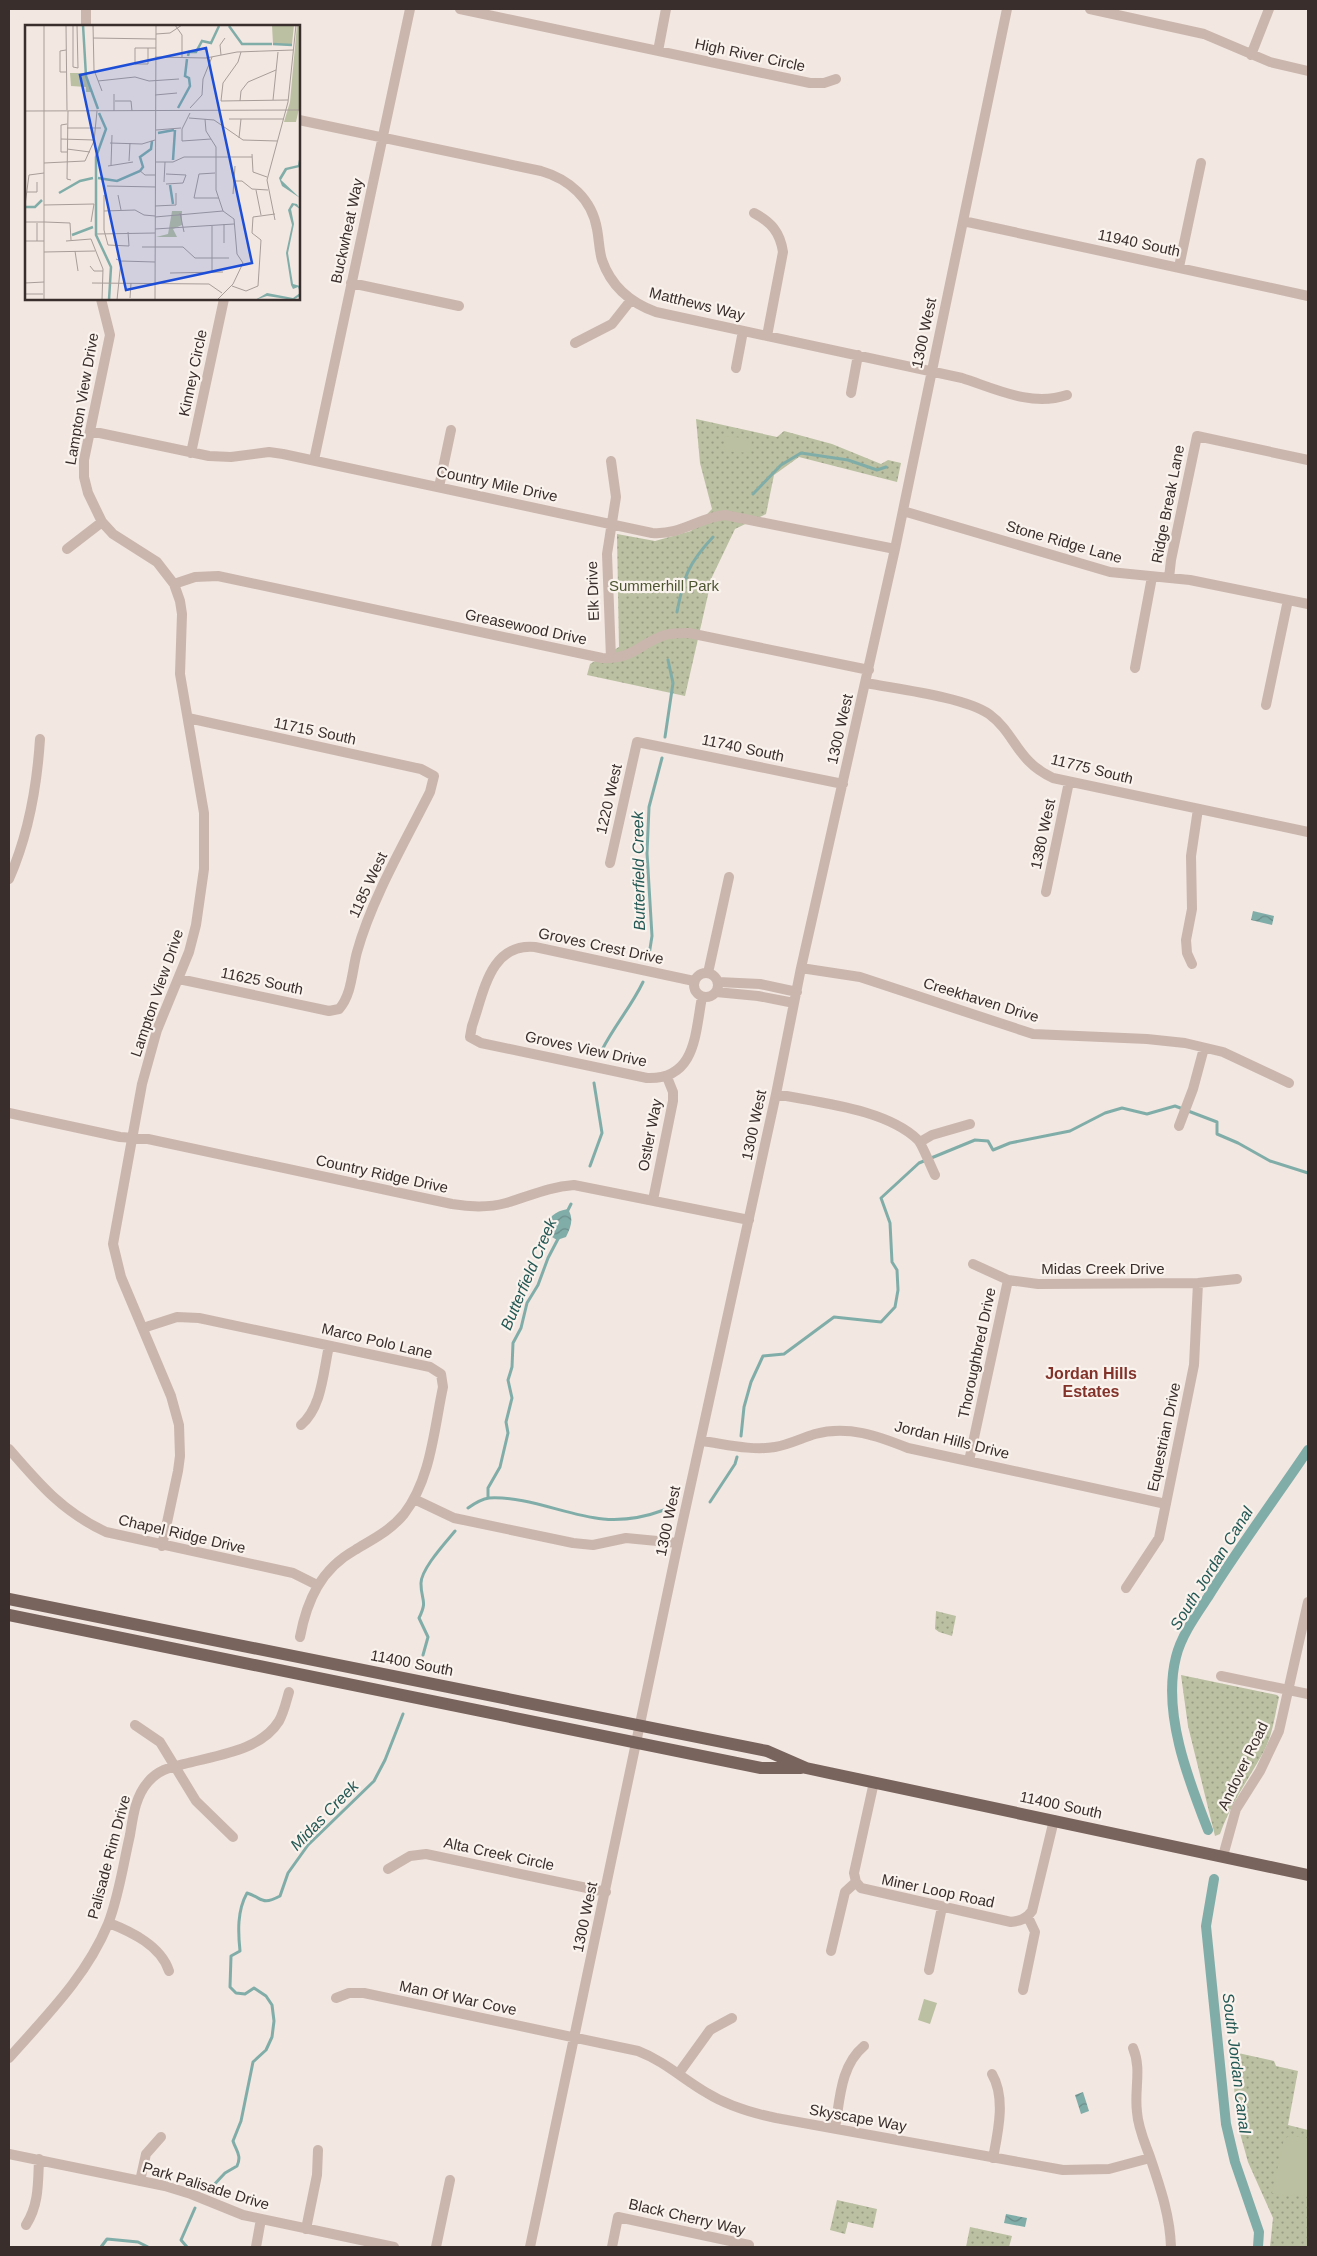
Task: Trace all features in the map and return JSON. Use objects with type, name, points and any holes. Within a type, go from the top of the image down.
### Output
[{"type":"main road","name":"11400 South","points":[[9,1599],[767,1751],[806,1768]]},
{"type":"main road","name":"11400 South","points":[[9,1615],[761,1768],[806,1768],[1308,1875]]},
{"type":"street","points":[[86,9],[86,25]]},
{"type":"street","name":"Buckwheat Way","points":[[314,460],[410,9]]},
{"type":"street","name":"High River Circle","points":[[460,9],[810,83],[824,83],[836,79]]},
{"type":"street","points":[[658,51],[666,9]]},
{"type":"street","name":"1300 West","points":[[530,2247],[678,1543],[702,1441],[776,1094],[801,968],[895,549],[1007,9]]},
{"type":"street","points":[[1090,9],[1142,14],[1204,34],[1270,62],[1308,71]]},
{"type":"street","points":[[1251,54],[1269,9]]},
{"type":"street","name":"Matthews Way","points":[[300,120],[541,171],[567,182],[591,210],[606,268],[616,286],[631,300],[656,312],[932,371],[962,378],[999,392],[1039,400],[1067,395]]},
{"type":"street","points":[[1179,267],[1200,163]]},
{"type":"street","points":[[754,213],[775,227],[782,241],[783,252],[767,336]]},
{"type":"street","name":"11940 South","points":[[963,221],[1308,296]]},
{"type":"street","points":[[351,283],[459,306]]},
{"type":"street","name":"Lampton View Drive","points":[[101,300],[110,335],[84,460],[84,477],[88,494],[102,522],[113,534],[157,562],[174,584],[182,614],[180,674],[204,814],[204,869],[196,925],[179,978],[149,1057],[112,1244],[120,1277],[171,1396],[179,1425],[180,1456],[178,1471],[162,1546]]},
{"type":"street","name":"Kinney Circle","points":[[191,453],[224,300]]},
{"type":"street","points":[[575,342],[612,324],[631,300]]},
{"type":"street","points":[[736,368],[743,331]]},
{"type":"street","points":[[851,393],[858,356]]},
{"type":"street","points":[[439,487],[450,430]]},
{"type":"street","name":"Country Mile Drive","points":[[90,431],[220,458],[269,452],[314,460],[664,534],[675,532],[712,516],[743,516],[895,549]]},
{"type":"street","name":"Ridge Break Lane","points":[[1170,578],[1171,560],[1197,436],[1308,460]]},
{"type":"street","name":"Elk Drive","points":[[611,462],[616,497],[608,542],[607,566],[611,658]]},
{"type":"street","name":"Stone Ridge Lane","points":[[903,511],[1110,572],[1206,582],[1308,604]]},
{"type":"street","points":[[67,549],[102,522]]},
{"type":"street","name":"Greasewood Drive","points":[[174,584],[195,577],[218,576],[611,658],[632,654],[664,636],[689,633],[869,670]]},
{"type":"street","points":[[1135,668],[1152,577]]},
{"type":"street","points":[[1266,705],[1288,600]]},
{"type":"street","name":"11775 South","points":[[866,683],[978,708],[999,723],[1031,764],[1042,772],[1069,782],[1308,832]]},
{"type":"street","name":"11715 South","points":[[188,718],[420,769],[434,776]]},
{"type":"street","points":[[9,879],[12,864],[23,841],[38,762],[40,739]]},
{"type":"street","name":"11740 South","points":[[637,742],[843,784]]},
{"type":"street","name":"1220 West","points":[[610,863],[637,742]]},
{"type":"street","name":"1185 West","points":[[339,1009],[347,998],[365,926],[430,792],[434,776]]},
{"type":"street","name":"1380 West","points":[[1046,892],[1069,782]]},
{"type":"street","points":[[1192,964],[1187,953],[1186,940],[1192,909],[1190,856],[1198,809]]},
{"type":"street","points":[[708,973],[729,877]]},
{"type":"street","name":"Groves Crest Drive","points":[[470,1037],[472,1026],[496,964],[505,953],[519,947],[535,947],[694,981]]},
{"type":"street","name":"Creekhaven Drive","points":[[801,968],[860,977],[1033,1034],[1147,1039],[1185,1043],[1223,1052],[1289,1083]]},
{"type":"street","points":[[712,974],[717,987],[710,997],[702,997],[694,989],[694,981],[698,975],[712,974]]},
{"type":"street","name":"11625 South","points":[[179,978],[329,1011],[339,1009]]},
{"type":"street","points":[[717,987],[760,984],[797,992]]},
{"type":"street","points":[[717,987],[794,1003]]},
{"type":"street","points":[[667,1077],[676,1072],[689,1057],[702,997]]},
{"type":"street","name":"Groves View Drive","points":[[470,1037],[481,1043],[647,1078],[667,1077]]},
{"type":"street","points":[[1179,1126],[1193,1090],[1204,1048]]},
{"type":"street","name":"Ostler Way","points":[[653,1200],[673,1101],[673,1092],[667,1077]]},
{"type":"street","points":[[776,1094],[883,1117],[900,1126],[920,1142],[935,1174]]},
{"type":"street","name":"Country Ridge Drive","points":[[9,1113],[120,1137],[148,1139],[470,1207],[506,1203],[539,1191],[574,1185],[749,1220]]},
{"type":"street","points":[[920,1142],[932,1134],[970,1124]]},
{"type":"street","name":"Midas Creek Drive","points":[[973,1264],[1008,1280],[1038,1284],[1198,1283],[1237,1279]]},
{"type":"street","name":"Thoroughbred Drive","points":[[969,1461],[1008,1280]]},
{"type":"street","name":"Equestrian Drive","points":[[1126,1588],[1159,1538],[1194,1365],[1198,1283]]},
{"type":"street","name":"Marco Polo Lane","points":[[143,1328],[167,1319],[188,1317],[430,1367],[441,1374],[443,1387],[426,1467],[414,1499],[395,1524],[339,1560],[316,1585],[306,1610],[300,1637]]},
{"type":"street","points":[[301,1425],[310,1417],[316,1404],[329,1346]]},
{"type":"street","name":"Jordan Hills Drive","points":[[702,1441],[753,1448],[774,1447],[817,1433],[845,1430],[873,1434],[908,1448],[1166,1504]]},
{"type":"street","name":"Chapel Ridge Drive","points":[[9,1449],[54,1500],[87,1523],[106,1532],[162,1546],[293,1573],[316,1585]]},
{"type":"street","points":[[414,1499],[454,1518],[573,1544],[593,1545],[626,1538],[678,1543]]},
{"type":"street","name":"Andover Road","points":[[1223,1856],[1236,1809],[1260,1771],[1279,1731],[1308,1602]]},
{"type":"street","points":[[1221,1676],[1308,1694]]},
{"type":"street","name":"Palisade Rim Drive","points":[[9,2058],[78,1979],[95,1952],[109,1923],[138,1798],[146,1784],[157,1774],[176,1766],[245,1747],[258,1741],[270,1732],[279,1721],[289,1692]]},
{"type":"street","points":[[134,1725],[160,1742],[196,1801],[232,1837]]},
{"type":"street","points":[[831,1951],[845,1892],[856,1882],[854,1874],[874,1782]]},
{"type":"street","points":[[1023,1990],[1035,1932],[1028,1917],[1032,1911],[1054,1820]]},
{"type":"street","name":"Alta Creek Circle","points":[[388,1869],[410,1856],[426,1854],[606,1892]]},
{"type":"street","name":"Miner Loop Road","points":[[856,1882],[867,1891],[1011,1922],[1028,1917]]},
{"type":"street","points":[[928,1970],[942,1907]]},
{"type":"street","points":[[109,1923],[125,1930],[158,1950],[165,1960],[169,1971]]},
{"type":"street","name":"Man Of War Cove","points":[[336,1998],[349,1993],[364,1993],[575,2038]]},
{"type":"street","points":[[679,2073],[710,2030],[732,2018]]},
{"type":"street","name":"Skyscape Way","points":[[575,2038],[638,2051],[659,2060],[707,2094],[752,2113],[1049,2168],[1090,2171],[1129,2165],[1150,2158]]},
{"type":"street","points":[[834,2128],[847,2065],[854,2054],[864,2046]]},
{"type":"street","points":[[1133,2048],[1138,2058],[1139,2069],[1135,2098],[1137,2114],[1167,2209],[1172,2247]]},
{"type":"street","points":[[992,2074],[998,2085],[1000,2098],[993,2158]]},
{"type":"street","points":[[140,2181],[146,2154],[161,2137]]},
{"type":"street","points":[[306,2228],[317,2175],[318,2150]]},
{"type":"street","name":"Park Palisade Drive","points":[[9,2154],[178,2190],[230,2211],[394,2247]]},
{"type":"street","points":[[26,2225],[33,2214],[37,2202],[39,2159]]},
{"type":"street","points":[[436,2247],[450,2180]]},
{"type":"street","name":"Black Cherry Way","points":[[612,2247],[618,2217],[749,2245],[748,2247]]},
{"type":"street","points":[[256,2247],[262,2219]]},
{"type":"green space","name":"Summerhill Park","points":[[696,419],[777,437],[784,431],[832,444],[881,464],[888,460],[901,463],[897,482],[799,457],[774,475],[766,514],[735,529],[712,577],[685,696],[587,675],[590,664],[619,647],[617,534],[655,541],[691,531],[712,509],[700,463]]},
{"type":"green space","points":[[725,436],[752,439],[750,453],[724,451]]},
{"type":"green space","points":[[936,1611],[956,1616],[952,1636],[935,1629]]},
{"type":"green space","points":[[1181,1675],[1277,1695],[1279,1697],[1268,1743],[1235,1801],[1220,1834],[1215,1836],[1188,1726]]},
{"type":"green space","points":[[924,1999],[937,2003],[930,2024],[918,2020]]},
{"type":"green space","points":[[1238,2053],[1274,2061],[1276,2066],[1298,2071],[1288,2125],[1308,2130],[1308,2247],[1270,2247],[1273,2218],[1248,2162],[1238,2126],[1233,2078]]},
{"type":"green space","points":[[1291,2135],[1308,2139],[1307,2195],[1288,2196],[1272,2193],[1284,2139]]},
{"type":"green space","points":[[837,2200],[877,2209],[873,2228],[848,2222],[845,2234],[830,2230]]},
{"type":"green space","points":[[970,2227],[1012,2236],[1009,2247],[966,2247]]},
{"type":"water","points":[[1253,911],[1274,916],[1272,925],[1251,920]]},
{"type":"water","points":[[568,1209],[571,1220],[569,1230],[566,1237],[557,1240],[547,1234],[547,1224],[555,1214]]},
{"type":"water","points":[[1083,2092],[1089,2111],[1081,2114],[1075,2095]]},
{"type":"water","points":[[1006,2214],[1027,2218],[1025,2227],[1004,2223]]},
{"type":"waterway","name":"Butterfield Creek","points":[[753,494],[781,465],[801,453],[848,460],[877,470],[886,467]]},
{"type":"waterway","name":"Butterfield Creek","points":[[677,612],[688,571],[692,563],[713,537]]},
{"type":"waterway","name":"Butterfield Creek","points":[[665,737],[673,683],[668,660]]},
{"type":"waterway","name":"Butterfield Creek","points":[[649,955],[652,936],[647,853],[649,807],[662,758]]},
{"type":"waterway","name":"Butterfield Creek","points":[[602,1050],[643,982]]},
{"type":"waterway","name":"Butterfield Creek","points":[[590,1166],[602,1133],[594,1083]]},
{"type":"waterway","name":"Midas Creek","points":[[741,1436],[744,1407],[751,1382],[763,1356],[784,1354],[834,1317],[881,1322],[895,1307],[898,1290],[897,1270],[892,1262],[890,1223],[881,1198],[919,1163],[975,1140],[988,1141],[993,1150],[1010,1143],[1070,1131],[1105,1113],[1122,1108],[1147,1114],[1175,1106],[1217,1122],[1217,1134],[1238,1143],[1270,1161],[1308,1173]]},
{"type":"waterway","name":"Butterfield Creek","points":[[567,1212],[571,1204]]},
{"type":"waterway","name":"Butterfield Creek","points":[[488,1498],[488,1488],[500,1467],[508,1433],[506,1422],[512,1398],[508,1380],[512,1367],[513,1343],[521,1328],[527,1303],[538,1285],[548,1258],[559,1237]]},
{"type":"waterway","name":"South Jordan Canal","points":[[1208,1830],[1185,1767],[1175,1722],[1172,1700],[1173,1678],[1178,1649],[1194,1618],[1308,1450]]},
{"type":"waterway","name":"Midas Creek","points":[[710,1502],[735,1464],[737,1457]]},
{"type":"waterway","name":"Midas Creek","points":[[468,1508],[483,1499],[504,1498],[603,1519],[634,1518],[664,1510]]},
{"type":"waterway","name":"Midas Creek","points":[[423,1655],[428,1637],[419,1618],[424,1604],[421,1590],[422,1578],[434,1556],[455,1531]]},
{"type":"waterway","name":"Midas Creek","points":[[210,2189],[225,2173],[237,2166],[239,2156],[233,2141],[241,2121],[253,2062],[266,2050],[272,2037],[274,2021],[272,2005],[266,1996],[254,1988],[245,1994],[236,1993],[230,1987],[231,1956],[240,1951],[239,1922],[241,1907],[247,1893],[265,1901],[280,1896],[288,1873],[308,1845],[374,1781],[385,1760],[403,1714]]},
{"type":"waterway","name":"South Jordan Canal","points":[[1214,1879],[1206,1926],[1226,2124],[1235,2162],[1259,2232],[1258,2247]]},
{"type":"waterway","name":"Midas Creek","points":[[187,2247],[181,2240],[195,2208]]},
{"type":"waterway","name":"Midas Creek","points":[[101,2247],[107,2239],[138,2242],[148,2247]]},
{"type":"district","name":"Jordan Hills Estates","points":[[1091,1382]]}]
